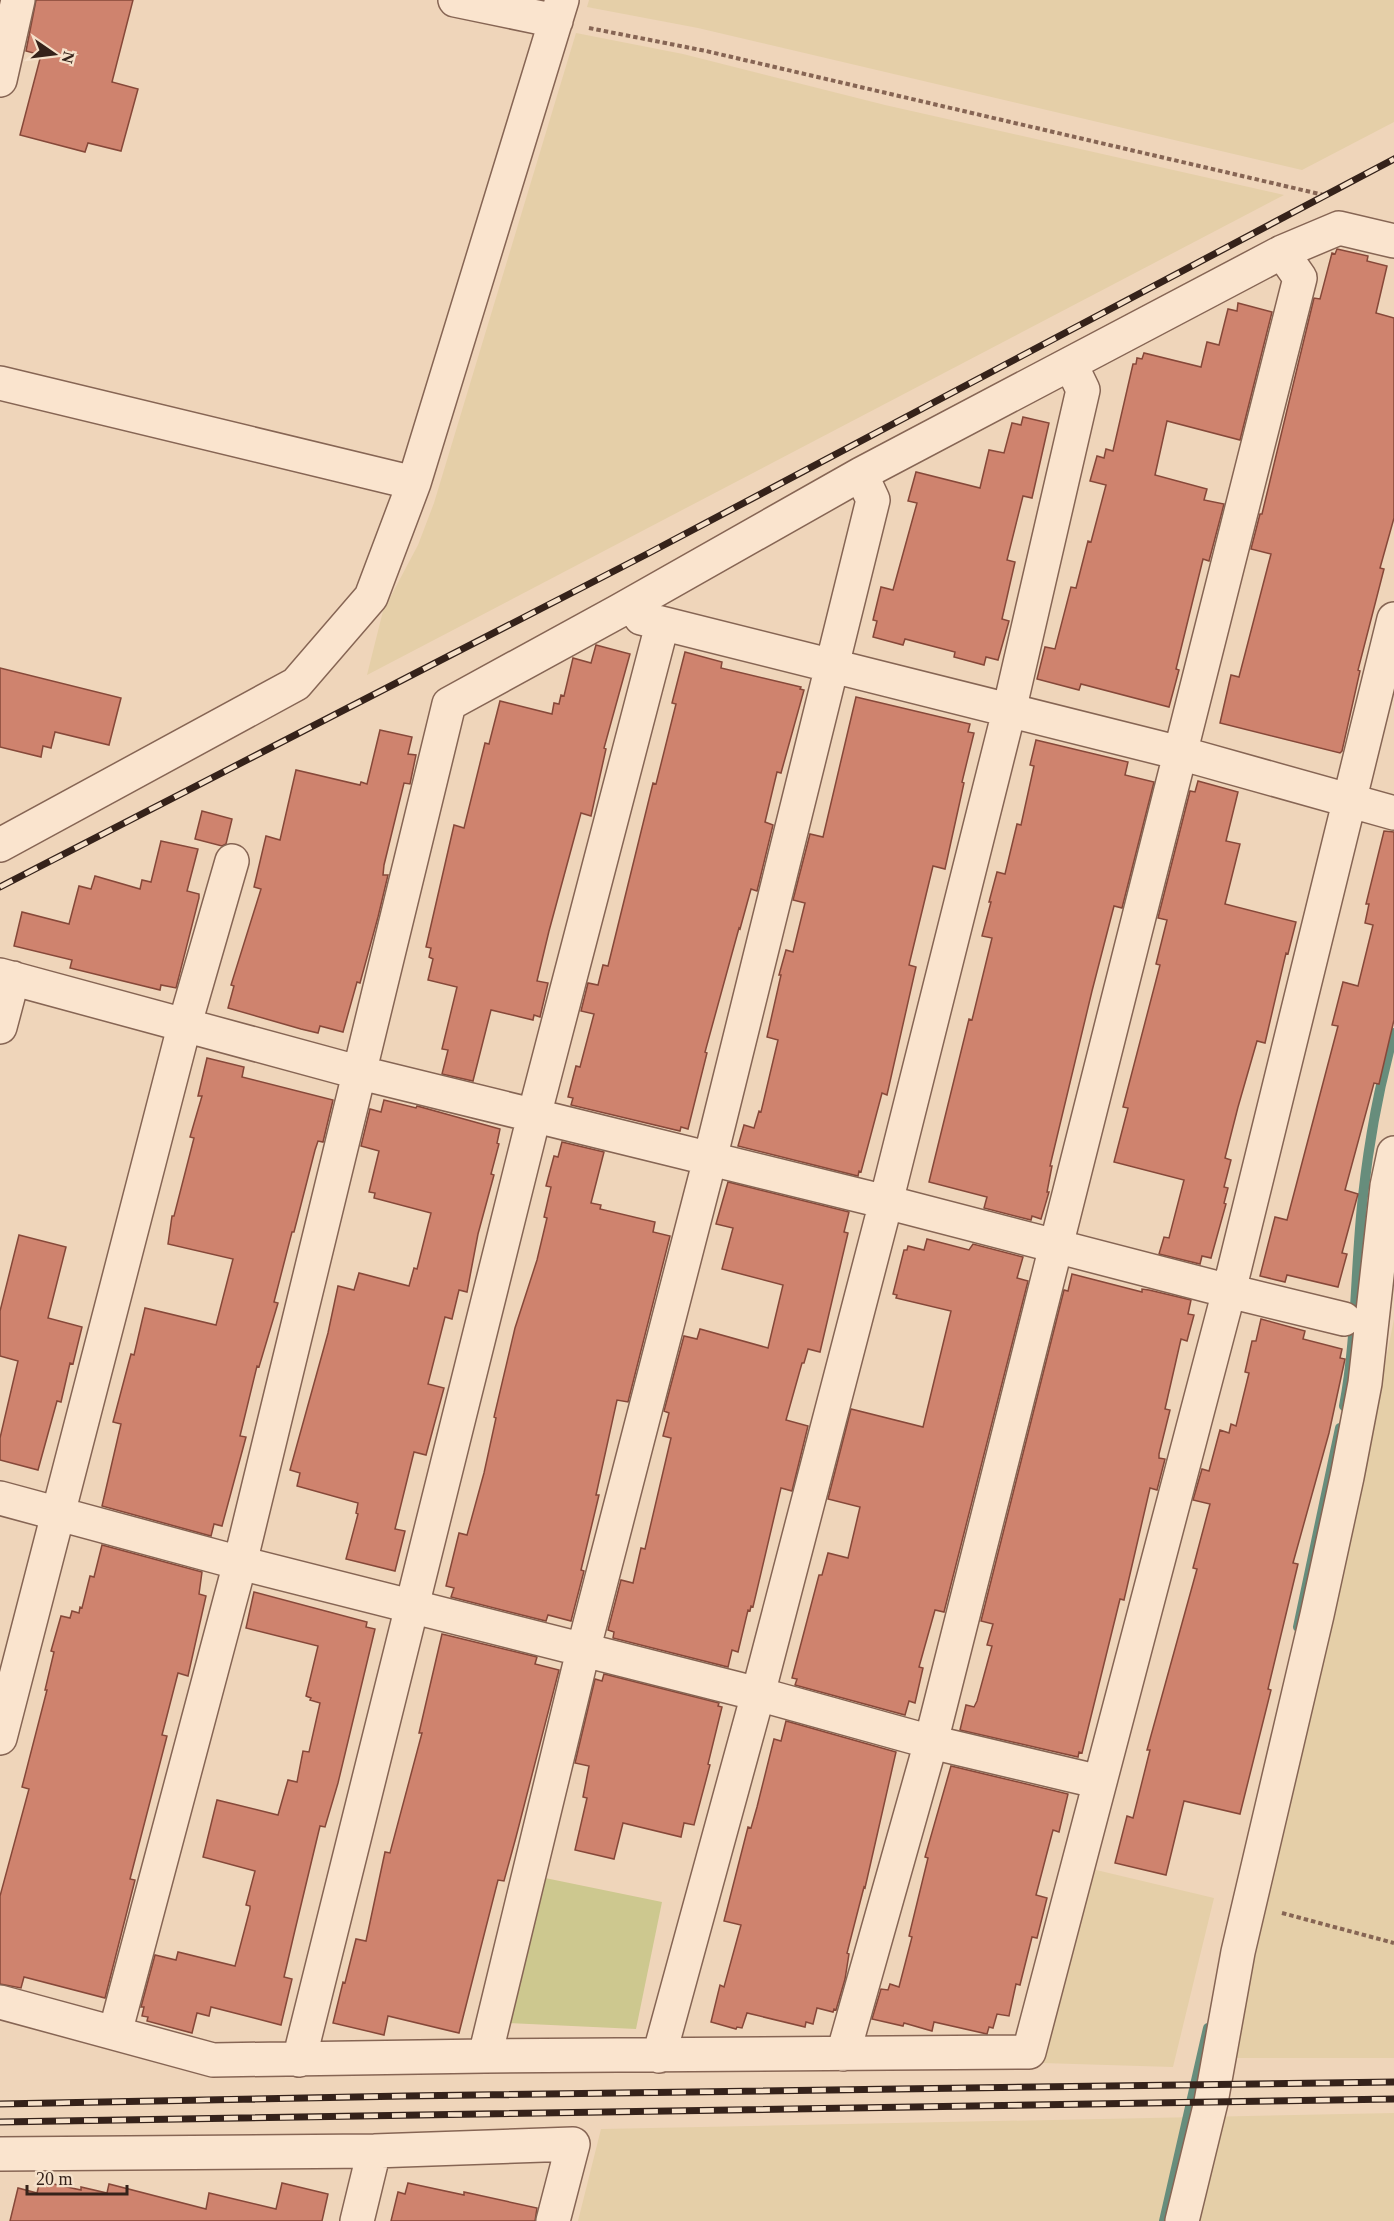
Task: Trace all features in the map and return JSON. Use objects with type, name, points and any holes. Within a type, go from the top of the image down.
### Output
[{"type":"street","points":[[0,80],[18,0]]},
{"type":"street","points":[[0,845],[296,684],[371,597],[414,483],[559,11],[455,0]]},
{"type":"street","points":[[115,2033],[240,1563],[449,704],[620,611],[861,474],[1282,252],[1339,228],[1394,241]]},
{"type":"street","points":[[843,2054],[931,1742],[1300,278],[1282,252]]},
{"type":"street","points":[[659,2055],[758,1694],[886,1202],[1009,711],[1083,390],[1071,365]]},
{"type":"street","points":[[0,383],[414,483]]},
{"type":"street","points":[[485,2055],[583,1651],[834,665],[873,500],[861,474]]},
{"type":"street","points":[[620,611],[662,625],[834,665],[1180,753],[1394,813]]},
{"type":"street","points":[[0,2002],[213,2060],[485,2055],[1029,2052],[1229,1292],[1394,619]]},
{"type":"street","points":[[299,2060],[534,1116],[662,625]]},
{"type":"street","points":[[0,1738],[184,1027],[232,861]]},
{"type":"street","points":[[0,1027],[6,976],[184,1027],[361,1073],[1058,1245],[1229,1292],[1344,1319]]},
{"type":"street","points":[[1182,2221],[1211,2102],[1238,1952],[1317,1615],[1363,1395],[1386,1186],[1394,1153]]},
{"type":"street","points":[[0,1498],[240,1563],[758,1694],[931,1742],[1100,1782]]},
{"type":"street","points":[[0,2154],[374,2151],[573,2144],[553,2221]]},
{"type":"street","points":[[357,2221],[374,2151]]},
{"type":"path","points":[[559,11],[706,51],[1337,198]]},
{"type":"path","points":[[1249,1905],[1394,1942]]},
{"type":"shaded area","points":[[589,0],[1394,0],[1394,122],[1302,170],[698,28],[587,7]]},
{"type":"shaded area","points":[[576,33],[683,54],[885,105],[1284,195],[367,675],[383,611],[418,545],[434,503]]},
{"type":"shaded area","points":[[1394,1319],[1394,2058],[1231,2058],[1253,1927],[1372,1429]]},
{"type":"shaded area","points":[[1092,1869],[1214,1898],[1173,2067],[1042,2063]]},
{"type":"shaded area","points":[[545,1878],[662,1902],[636,2029],[507,2023]]},
{"type":"shaded area","points":[[1394,2113],[1394,2221],[578,2221],[601,2129]]},
{"type":"building","points":[[36,0],[133,0],[112,82],[138,89],[121,151],[88,143],[85,152],[20,135],[41,55],[26,51]]},
{"type":"building","points":[[1337,249],[1368,256],[1367,261],[1387,266],[1376,313],[1394,318],[1394,518],[1380,568],[1384,569],[1340,753],[1220,723],[1231,675],[1239,677],[1271,554],[1251,549],[1260,514],[1262,514],[1314,298],[1320,299],[1332,253],[1335,254]]},
{"type":"building","points":[[1238,303],[1272,312],[1240,440],[1167,421],[1155,475],[1207,489],[1204,500],[1224,504],[1209,561],[1203,559],[1169,707],[1081,684],[1079,690],[1037,679],[1045,647],[1055,649],[1071,587],[1076,588],[1088,541],[1091,542],[1106,485],[1090,481],[1097,456],[1104,458],[1106,449],[1113,451],[1133,364],[1136,364],[1137,358],[1142,359],[1144,353],[1201,367],[1207,342],[1219,345],[1228,309],[1237,311]]},
{"type":"building","points":[[1023,417],[1049,423],[1032,498],[1023,496],[1007,560],[1015,562],[1002,619],[1009,621],[998,660],[986,657],[984,665],[954,657],[955,652],[905,639],[903,645],[873,637],[877,621],[873,620],[881,587],[893,590],[917,503],[908,501],[916,472],[980,488],[989,450],[1004,453],[1012,423],[1021,425]]},
{"type":"building","points":[[596,645],[630,654],[604,748],[606,749],[591,816],[581,813],[549,931],[537,981],[548,983],[540,1017],[534,1015],[533,1020],[491,1010],[473,1081],[442,1074],[448,1050],[442,1049],[457,987],[428,980],[433,959],[429,957],[431,948],[426,947],[454,825],[464,828],[485,743],[489,744],[500,701],[552,714],[554,703],[559,704],[561,695],[564,696],[573,658],[591,663]]},
{"type":"building","points":[[685,652],[722,662],[721,668],[801,687],[800,689],[804,690],[781,773],[777,772],[765,822],[773,825],[757,891],[751,889],[739,928],[705,1052],[707,1053],[688,1129],[681,1127],[680,1131],[571,1105],[573,1098],[568,1097],[576,1066],[580,1067],[594,1014],[581,1011],[588,983],[598,985],[603,965],[608,966],[653,783],[656,784],[676,704],[672,703]]},
{"type":"building","points":[[0,668],[121,698],[109,745],[55,732],[51,748],[43,746],[41,757],[0,747]]},
{"type":"building","points":[[856,697],[970,724],[968,732],[974,733],[945,869],[933,866],[909,965],[916,967],[887,1095],[882,1093],[858,1176],[738,1146],[744,1125],[754,1128],[759,1111],[761,1112],[778,1040],[767,1037],[781,975],[779,975],[786,950],[793,952],[805,903],[793,900],[810,834],[823,837]]},
{"type":"building","points":[[380,730],[412,737],[408,754],[416,755],[410,784],[404,783],[384,865],[383,875],[388,875],[378,917],[360,983],[357,982],[343,1032],[320,1026],[318,1033],[228,1008],[234,986],[231,985],[261,889],[254,887],[266,836],[280,840],[296,770],[360,785],[361,782],[367,784]]},
{"type":"building","points":[[1036,740],[1128,762],[1125,775],[1154,782],[1122,908],[1114,906],[1092,991],[1050,1166],[1052,1166],[1047,1192],[1049,1192],[1041,1219],[1032,1216],[1031,1220],[984,1208],[987,1197],[929,1182],[969,1019],[972,1020],[992,938],[982,936],[991,902],[989,902],[997,872],[1005,874],[1017,824],[1021,825],[1034,766],[1030,765]]},
{"type":"building","points":[[1198,781],[1238,792],[1226,841],[1240,844],[1225,904],[1296,922],[1288,954],[1286,953],[1265,1043],[1257,1041],[1225,1158],[1231,1160],[1224,1187],[1228,1188],[1224,1203],[1226,1204],[1211,1258],[1202,1256],[1200,1264],[1159,1254],[1164,1237],[1169,1238],[1184,1180],[1114,1162],[1128,1108],[1123,1107],[1160,965],[1156,964],[1167,920],[1158,918],[1190,791],[1195,792]]},
{"type":"building","points":[[202,811],[232,819],[226,844],[222,846],[195,839]]},
{"type":"building","points":[[1384,831],[1394,832],[1394,1020],[1379,1084],[1374,1083],[1345,1190],[1358,1194],[1342,1253],[1347,1254],[1338,1287],[1287,1275],[1285,1282],[1260,1276],[1275,1217],[1287,1220],[1338,1026],[1332,1025],[1343,982],[1358,986],[1373,925],[1365,923],[1369,904],[1366,904]]},
{"type":"building","points":[[161,841],[198,849],[187,891],[199,894],[199,898],[176,988],[161,985],[160,990],[70,968],[72,960],[14,946],[22,912],[69,924],[79,886],[91,889],[95,876],[140,889],[142,880],[151,882]]},
{"type":"building","points":[[207,1058],[244,1067],[242,1077],[333,1100],[323,1142],[318,1141],[315,1150],[274,1302],[278,1303],[259,1367],[257,1366],[240,1436],[246,1437],[222,1526],[214,1524],[211,1536],[102,1506],[121,1424],[113,1422],[131,1354],[134,1355],[145,1308],[216,1325],[233,1259],[168,1244],[172,1216],[174,1216],[194,1138],[190,1137],[202,1096],[198,1096]]},
{"type":"building","points":[[384,1100],[416,1108],[417,1106],[500,1129],[497,1143],[499,1144],[491,1174],[494,1175],[478,1234],[467,1292],[459,1290],[452,1319],[445,1317],[428,1384],[444,1388],[426,1455],[414,1452],[395,1529],[405,1531],[395,1571],[346,1559],[358,1514],[356,1513],[358,1503],[297,1486],[300,1473],[290,1470],[328,1333],[338,1286],[354,1290],[359,1273],[409,1286],[414,1268],[417,1269],[431,1213],[374,1198],[375,1193],[369,1192],[379,1151],[361,1146],[370,1109],[381,1112]]},
{"type":"building","points":[[562,1142],[604,1152],[591,1203],[601,1205],[600,1209],[655,1222],[653,1232],[670,1236],[628,1402],[617,1400],[596,1495],[599,1495],[581,1570],[584,1571],[571,1621],[548,1615],[546,1621],[451,1597],[454,1588],[446,1586],[459,1533],[467,1535],[484,1473],[496,1418],[494,1417],[515,1328],[537,1260],[547,1218],[544,1217],[551,1187],[546,1186],[554,1156],[558,1157]]},
{"type":"building","points":[[728,1182],[849,1212],[844,1232],[848,1233],[820,1352],[808,1349],[786,1420],[808,1426],[792,1491],[781,1488],[753,1607],[751,1606],[750,1611],[748,1610],[738,1652],[732,1650],[728,1667],[613,1638],[614,1632],[608,1630],[621,1580],[633,1583],[641,1548],[645,1549],[671,1438],[663,1436],[669,1413],[664,1411],[684,1336],[697,1339],[700,1329],[768,1348],[783,1285],[722,1269],[733,1228],[716,1224]]},
{"type":"building","points":[[19,1235],[66,1247],[48,1318],[82,1327],[73,1364],[70,1363],[61,1402],[57,1401],[38,1470],[0,1460],[0,1438],[18,1361],[0,1356],[0,1311]]},
{"type":"building","points":[[927,1239],[969,1250],[973,1244],[1023,1257],[1017,1278],[1028,1281],[944,1612],[935,1610],[919,1667],[923,1668],[915,1703],[909,1701],[905,1715],[795,1685],[797,1679],[792,1678],[819,1575],[822,1575],[828,1553],[848,1558],[860,1507],[828,1499],[851,1409],[923,1427],[951,1311],[896,1298],[897,1295],[893,1294],[904,1250],[907,1250],[908,1246],[924,1250]]},
{"type":"building","points":[[1072,1274],[1142,1292],[1142,1289],[1149,1290],[1191,1300],[1188,1314],[1194,1315],[1187,1341],[1181,1339],[1165,1409],[1170,1410],[1159,1454],[1159,1458],[1165,1459],[1157,1490],[1150,1488],[1124,1600],[1120,1599],[1082,1753],[1079,1752],[1078,1757],[960,1730],[966,1705],[974,1707],[977,1701],[992,1646],[987,1645],[993,1624],[981,1621],[1064,1290],[1068,1291]]},
{"type":"building","points":[[1261,1319],[1305,1331],[1303,1339],[1342,1349],[1340,1358],[1345,1359],[1329,1433],[1293,1563],[1298,1564],[1268,1689],[1271,1690],[1240,1814],[1184,1801],[1166,1875],[1115,1863],[1127,1816],[1133,1818],[1150,1750],[1147,1750],[1197,1569],[1193,1568],[1210,1504],[1193,1500],[1202,1469],[1209,1471],[1220,1430],[1229,1433],[1231,1424],[1236,1426],[1249,1373],[1245,1372],[1252,1341],[1256,1341]]},
{"type":"building","points":[[102,1545],[202,1572],[199,1594],[206,1596],[188,1676],[178,1673],[162,1735],[167,1736],[130,1879],[135,1880],[105,1998],[24,1977],[21,1988],[0,1984],[0,1896],[29,1789],[22,1787],[47,1690],[45,1690],[54,1652],[51,1651],[61,1616],[70,1618],[72,1611],[79,1613],[80,1607],[82,1608],[90,1576],[94,1577]]},
{"type":"building","points":[[254,1592],[367,1622],[366,1627],[375,1629],[338,1783],[325,1827],[320,1826],[295,1930],[284,1977],[292,1979],[281,2025],[211,2007],[209,2016],[197,2013],[192,2033],[147,2021],[148,2017],[142,2016],[144,2007],[141,2007],[155,1955],[176,1960],[178,1952],[235,1966],[250,1909],[250,1906],[246,1905],[255,1871],[203,1857],[217,1800],[278,1815],[288,1780],[297,1782],[303,1751],[309,1752],[320,1703],[306,1696],[318,1646],[246,1628]]},
{"type":"building","points":[[442,1634],[537,1657],[535,1664],[559,1670],[504,1881],[498,1880],[459,2033],[388,2016],[384,2035],[333,2023],[356,1939],[366,1941],[385,1852],[390,1853],[422,1733],[419,1733]]},
{"type":"building","points":[[604,1674],[719,1703],[718,1706],[722,1707],[694,1825],[684,1823],[681,1837],[623,1823],[614,1859],[575,1850],[587,1798],[583,1797],[589,1766],[575,1763],[595,1679],[602,1681]]},
{"type":"building","points":[[786,1721],[896,1752],[865,1888],[847,1953],[849,1954],[845,1979],[836,2010],[834,2009],[833,2012],[817,2008],[813,2024],[806,2022],[805,2027],[747,2013],[742,2028],[737,2027],[736,2029],[711,2022],[720,1985],[724,1987],[741,1925],[724,1921],[774,1739],[781,1741]]},
{"type":"building","points":[[951,1766],[1068,1794],[1059,1832],[1053,1830],[1036,1895],[1047,1898],[1037,1938],[1032,1937],[1020,1985],[1016,1984],[1009,2016],[997,2014],[993,2028],[989,2027],[987,2034],[934,2022],[932,2031],[904,2023],[903,2026],[872,2019],[881,1989],[888,1990],[890,1984],[899,1987],[928,1858],[925,1857]]},
{"type":"building","points":[[40,2181],[107,2193],[109,2184],[206,2209],[209,2193],[276,2209],[282,2183],[328,2194],[322,2221],[10,2221],[18,2188],[37,2193]]},
{"type":"building","points":[[408,2183],[464,2195],[464,2192],[537,2208],[535,2221],[391,2221],[398,2192],[405,2194]]},
{"type":"waterway","points":[[1344,1406],[1354,1328],[1365,1175],[1379,1093],[1394,1033]]},
{"type":"waterway","points":[[1298,1627],[1340,1428]]},
{"type":"waterway","points":[[1164,2221],[1208,2028]]},
{"type":"railway","points":[[0,887],[649,553],[1394,159]]},
{"type":"railway","points":[[0,2104],[1394,2082]]},
{"type":"railway","points":[[0,2122],[1394,2099]]}]
